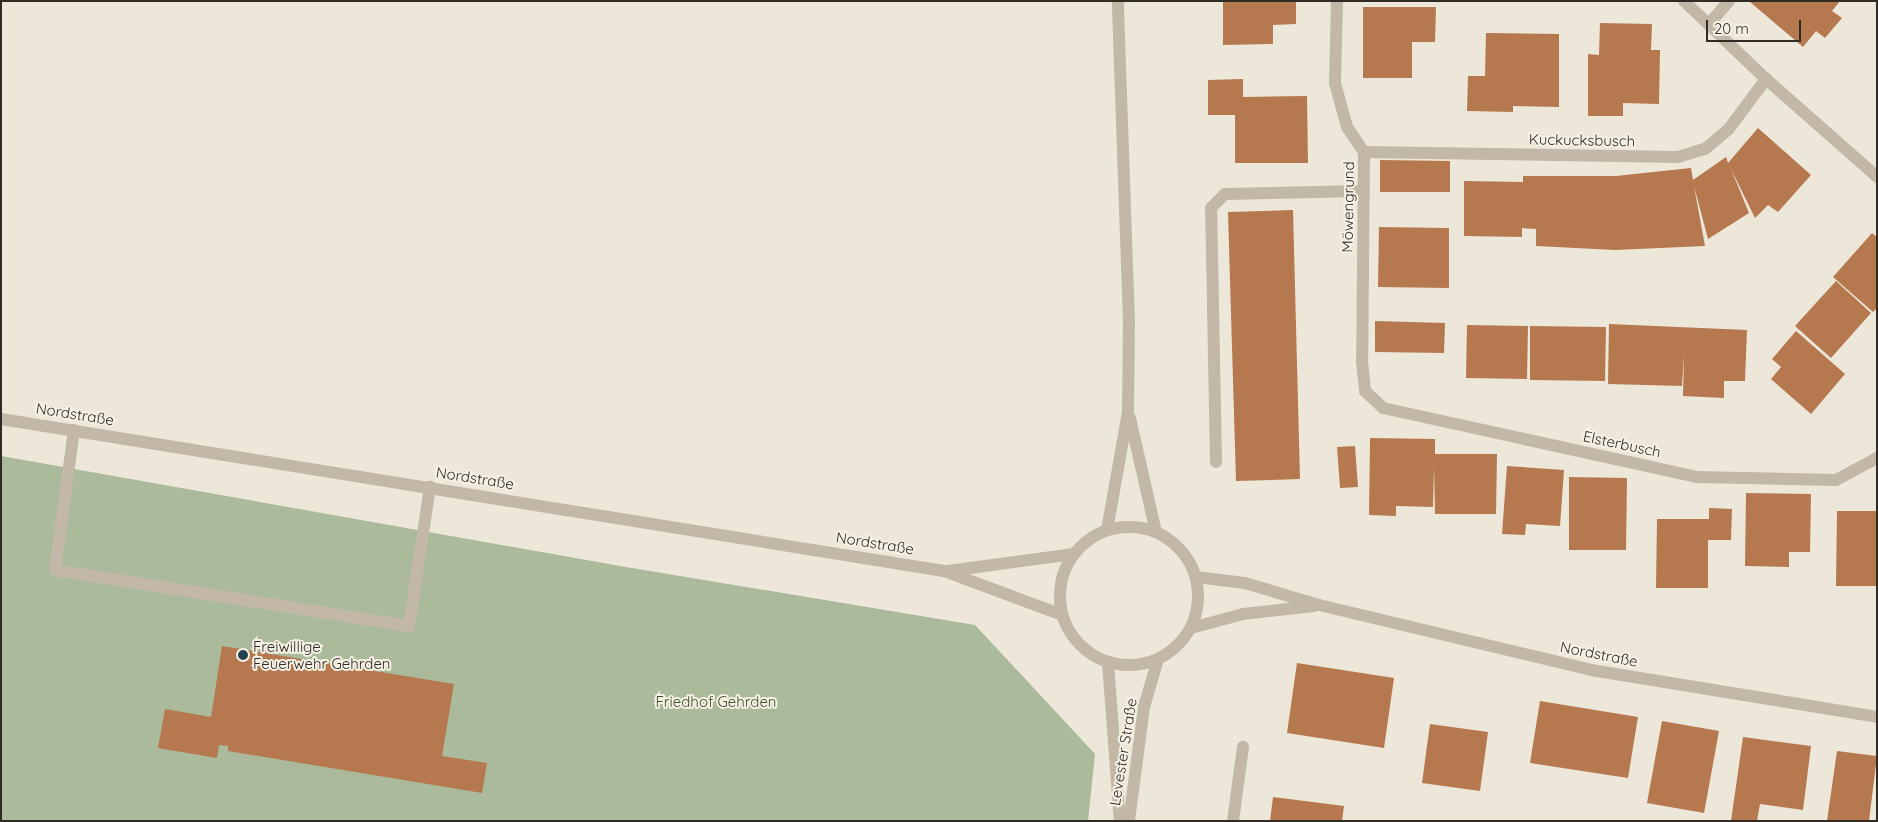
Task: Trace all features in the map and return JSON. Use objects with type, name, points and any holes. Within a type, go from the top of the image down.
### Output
[{"type":"street","points":[[1107,530],[1128,412],[1129,323],[1118,1]]},
{"type":"street","name":"Möwengrund","points":[[1337,1],[1335,83],[1348,127],[1364,152],[1362,361],[1365,391]]},
{"type":"street","points":[[1684,1],[1766,79],[1877,177]]},
{"type":"street","points":[[1710,24],[1729,1]]},
{"type":"street","name":"Kuckucksbusch","points":[[1364,152],[1678,158],[1705,149],[1728,130],[1766,79]]},
{"type":"street","points":[[1216,462],[1211,208],[1225,194],[1364,191]]},
{"type":"street","name":"Elsterbusch","points":[[1365,391],[1383,408],[1697,477],[1836,480],[1877,458]]},
{"type":"street","points":[[1128,412],[1156,532]]},
{"type":"street","name":"Nordstraße","points":[[1,419],[944,571],[1062,615]]},
{"type":"street","points":[[74,430],[55,570],[409,626],[430,488]]},
{"type":"street","points":[[1128,527],[1156,532],[1183,553],[1196,577],[1198,594],[1197,612],[1191,628],[1172,651],[1144,664],[1127,666],[1108,663],[1085,650],[1071,634],[1062,615],[1060,594],[1064,573],[1074,554],[1089,539],[1107,530],[1128,527]]},
{"type":"street","name":"Nordstraße","points":[[944,571],[1074,554]]},
{"type":"street","name":"Nordstraße","points":[[1196,577],[1245,583],[1319,605],[1591,670],[1877,717]]},
{"type":"street","name":"Nordstraße","points":[[1191,628],[1243,614],[1319,605]]},
{"type":"street","name":"Levester Straße","points":[[1129,821],[1144,707],[1158,659]]},
{"type":"street","name":"Levester Straße","points":[[1108,663],[1120,821]]},
{"type":"street","points":[[1233,821],[1243,747]]},
{"type":"green space","name":"Friedhof Gehrden","points":[[1,456],[620,566],[975,625],[1095,754],[1088,821],[1,821]]},
{"type":"building","points":[[1223,1],[1296,1],[1296,24],[1273,25],[1273,44],[1223,45]]},
{"type":"building","points":[[1749,1],[1840,1],[1832,11],[1842,18],[1825,38],[1816,31],[1803,47]]},
{"type":"building","points":[[1363,7],[1436,7],[1435,42],[1412,42],[1412,78],[1363,78]]},
{"type":"building","points":[[1600,23],[1652,24],[1651,50],[1660,50],[1659,104],[1623,103],[1623,116],[1588,116],[1588,54],[1599,55]]},
{"type":"building","points":[[1486,33],[1559,34],[1559,107],[1513,106],[1513,112],[1467,111],[1468,76],[1485,76]]},
{"type":"building","points":[[1243,79],[1243,97],[1307,96],[1308,163],[1235,163],[1235,115],[1208,115],[1208,80]]},
{"type":"building","points":[[1758,128],[1811,175],[1778,212],[1768,205],[1755,218],[1731,169],[1749,213],[1708,239],[1694,186],[1705,246],[1615,250],[1536,246],[1536,229],[1522,228],[1522,237],[1464,236],[1464,181],[1523,182],[1523,176],[1616,176],[1691,168],[1693,180],[1726,157],[1728,163]]},
{"type":"building","points":[[1380,160],[1450,161],[1450,192],[1380,192]]},
{"type":"building","points":[[1293,210],[1300,479],[1236,481],[1228,212]]},
{"type":"building","points":[[1379,227],[1449,228],[1449,288],[1378,287]]},
{"type":"building","points":[[1872,233],[1877,237],[1877,308],[1873,312],[1833,277]]},
{"type":"building","points":[[1836,281],[1871,313],[1831,358],[1795,326]]},
{"type":"building","points":[[1375,321],[1445,323],[1444,353],[1375,352]]},
{"type":"building","points":[[1609,324],[1747,330],[1745,381],[1724,381],[1724,398],[1683,396],[1684,354],[1682,386],[1608,384]]},
{"type":"building","points":[[1467,325],[1528,326],[1527,379],[1466,378]]},
{"type":"building","points":[[1530,326],[1606,327],[1605,381],[1530,380]]},
{"type":"building","points":[[1796,331],[1845,374],[1811,414],[1771,379],[1781,367],[1772,359]]},
{"type":"building","points":[[1370,438],[1435,439],[1435,454],[1497,454],[1496,514],[1435,514],[1434,466],[1433,507],[1396,506],[1396,516],[1369,515]]},
{"type":"building","points":[[1355,446],[1358,487],[1340,488],[1337,447]]},
{"type":"building","points":[[1507,466],[1564,470],[1560,526],[1526,524],[1525,535],[1502,534]]},
{"type":"building","points":[[1569,477],[1627,478],[1626,550],[1569,550]]},
{"type":"building","points":[[1746,493],[1811,494],[1810,552],[1789,552],[1789,567],[1745,566]]},
{"type":"building","points":[[1709,508],[1732,509],[1731,540],[1708,540],[1708,588],[1656,588],[1657,519],[1709,519]]},
{"type":"building","points":[[1837,511],[1877,511],[1877,586],[1836,586]]},
{"type":"building","name":"Freiwillige Feuerwehr Gehrden","points":[[222,646],[454,684],[442,756],[487,763],[482,793],[228,751],[228,746],[219,745],[217,758],[158,748],[165,709],[211,717]]},
{"type":"building","points":[[1297,663],[1394,678],[1384,748],[1287,733]]},
{"type":"building","points":[[1540,701],[1638,717],[1628,778],[1530,763]]},
{"type":"building","points":[[1662,721],[1719,731],[1704,813],[1647,803]]},
{"type":"building","points":[[1430,724],[1488,732],[1480,791],[1422,783]]},
{"type":"building","points":[[1743,737],[1811,746],[1803,810],[1760,804],[1757,821],[1731,821]]},
{"type":"building","points":[[1837,751],[1877,756],[1869,821],[1827,821]]},
{"type":"building","points":[[1273,797],[1344,806],[1342,821],[1270,821]]},
{"type":"place","name":"Freiwillige Feuerwehr Gehrden","points":[[243,655]]}]
